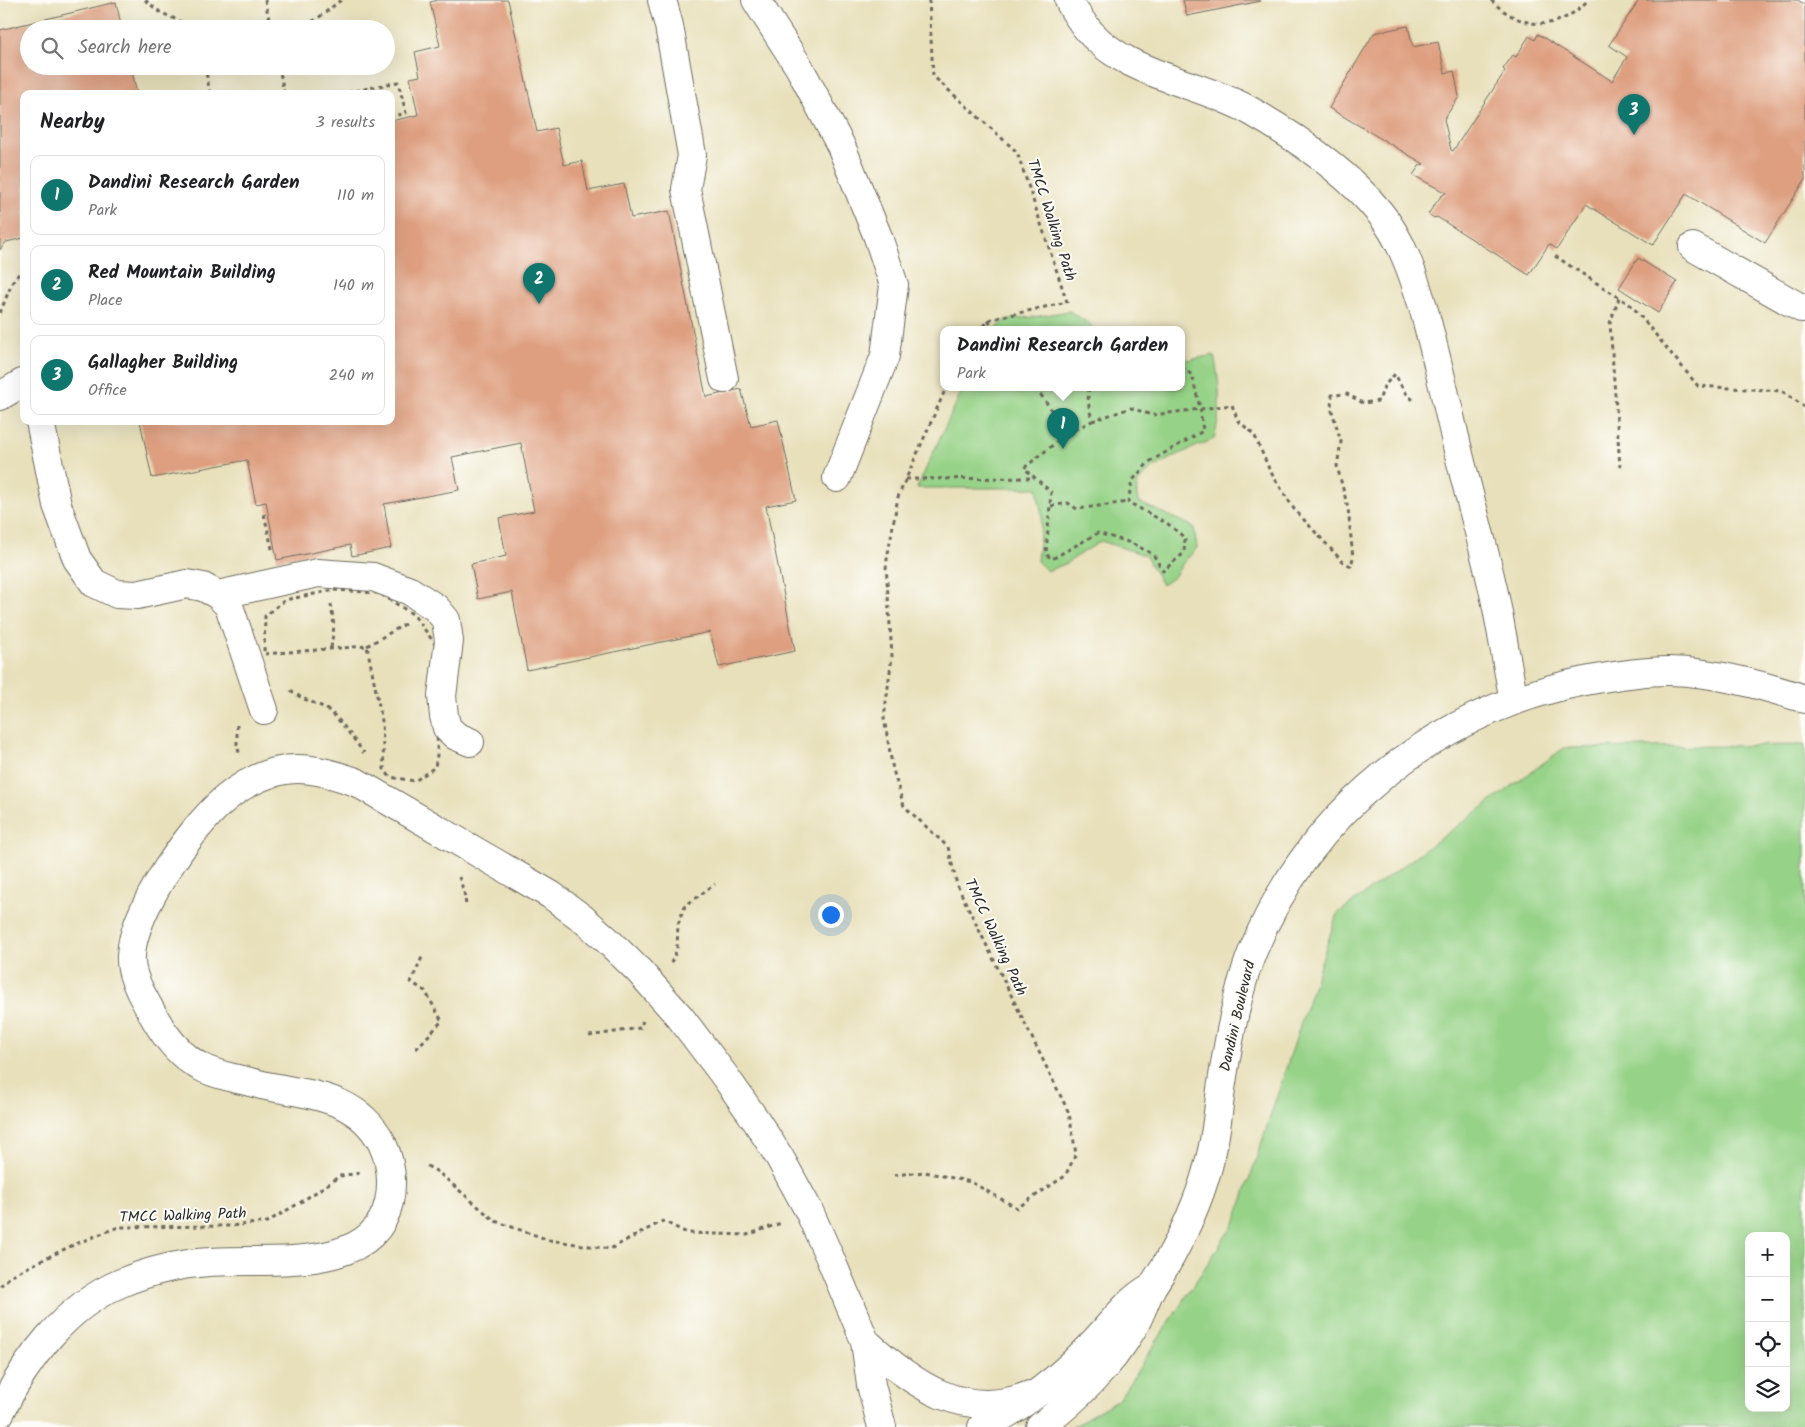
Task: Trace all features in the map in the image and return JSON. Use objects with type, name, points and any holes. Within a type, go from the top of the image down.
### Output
[{"type":"main road","points":[[662,0],[669,26],[692,155],[686,189],[724,379]]},
{"type":"main road","points":[[756,0],[799,67],[841,146],[878,237],[894,285],[885,356],[837,478]]},
{"type":"main road","points":[[1069,0],[1086,28],[1102,45],[1123,60],[1197,87],[1245,109],[1281,130],[1334,168],[1362,193],[1382,215],[1398,240],[1414,278],[1430,331],[1494,598],[1514,700]]},
{"type":"main road","points":[[1693,247],[1804,310]]},
{"type":"main road","points":[[0,396],[20,384]]},
{"type":"main road","points":[[41,425],[57,505],[77,559],[94,582],[117,594],[137,595],[187,584],[203,587],[218,595],[229,606],[264,710]]},
{"type":"main road","points":[[218,595],[318,573],[373,577],[410,591],[436,608],[446,620],[449,641],[442,696],[444,716],[447,728],[456,736],[470,742]]},
{"type":"main road","name":"Dandini Boulevard","points":[[1040,1427],[1057,1414],[1112,1358],[1130,1334],[1152,1287],[1190,1220],[1212,1155],[1222,1081],[1239,994],[1251,956],[1269,915],[1290,878],[1313,845],[1348,806],[1381,776],[1414,751],[1483,713],[1544,690],[1607,677],[1667,671],[1737,680],[1805,699]]},
{"type":"main road","points":[[0,1413],[22,1372],[62,1324],[82,1306],[118,1284],[139,1276],[184,1265],[230,1261],[277,1261],[332,1254],[362,1244],[374,1234],[382,1222],[391,1186],[390,1165],[376,1132],[365,1120],[347,1107],[327,1098],[295,1090],[256,1084],[215,1073],[198,1066],[184,1055],[166,1035],[138,987],[130,959],[146,906],[156,887],[188,842],[226,799],[253,781],[281,770],[299,769],[335,774],[356,782],[551,895],[582,918],[639,971],[680,1017],[724,1075],[780,1158],[805,1203],[865,1341],[871,1385],[882,1427]]},
{"type":"main road","name":"Dandini Boulevard","points":[[982,1427],[1017,1408],[1073,1364],[1130,1302],[1152,1287]]},
{"type":"main road","points":[[865,1341],[893,1366],[922,1386],[967,1403],[1000,1404],[1017,1400],[1040,1390]]},
{"type":"path","points":[[146,0],[160,12],[177,20]]},
{"type":"path","points":[[265,0],[269,20]]},
{"type":"path","points":[[315,20],[341,0]]},
{"type":"path","name":"TMCC Walking Path","points":[[929,0],[933,76],[1017,152],[1067,302],[988,320]]},
{"type":"path","points":[[1491,0],[1503,12],[1521,21],[1540,24],[1560,20],[1577,12],[1588,0]]},
{"type":"path","points":[[207,75],[209,90]]},
{"type":"path","points":[[281,75],[283,90]]},
{"type":"path","points":[[359,90],[398,82],[406,113],[395,116]]},
{"type":"path","points":[[1555,256],[1632,306],[1698,386],[1782,391],[1805,407]]},
{"type":"path","points":[[0,313],[12,284],[20,273]]},
{"type":"path","points":[[1619,298],[1610,323],[1620,467]]},
{"type":"path","points":[[984,326],[988,320],[992,326]]},
{"type":"path","points":[[1128,502],[1132,481],[1149,462],[1203,431],[1192,375],[1185,370]]},
{"type":"path","points":[[1051,506],[1068,503],[1077,509],[1128,502],[1168,524],[1185,538],[1184,553],[1163,571],[1153,554],[1098,533],[1052,559],[1046,554],[1051,492],[1024,468],[1068,433],[1092,421],[1131,408],[1152,415],[1232,405],[1238,421],[1254,434],[1270,471],[1294,509],[1342,562],[1351,566],[1353,558],[1348,508],[1337,466],[1341,442],[1331,407],[1332,395],[1347,394],[1363,403],[1379,401],[1384,386],[1395,374],[1404,391],[1416,403],[1449,413]]},
{"type":"path","name":"TMCC Walking Path","points":[[894,1175],[925,1172],[971,1182],[1017,1208],[1065,1176],[1076,1154],[1069,1112],[957,885],[948,846],[904,806],[893,770],[884,718],[892,656],[886,564],[898,497],[945,391]]},
{"type":"path","points":[[1038,391],[1068,433]]},
{"type":"path","points":[[1089,391],[1088,401],[1092,421]]},
{"type":"path","points":[[906,479],[1036,478]]},
{"type":"path","points":[[264,514],[273,555]]},
{"type":"path","points":[[330,591],[334,626],[331,648]]},
{"type":"path","points":[[268,660],[264,654],[265,616],[285,600],[330,591],[379,593],[414,615],[435,644],[438,689],[437,756],[435,767],[415,781],[390,777],[382,772]]},
{"type":"path","points":[[264,654],[367,646],[416,618]]},
{"type":"path","points":[[367,646],[382,721],[384,769],[390,777]]},
{"type":"path","points":[[287,686],[298,697],[328,710],[369,759]]},
{"type":"path","points":[[457,869],[466,905]]},
{"type":"path","points":[[416,1049],[442,1022],[425,991],[411,982],[422,955]]},
{"type":"path","points":[[427,1166],[438,1172],[495,1221],[549,1240],[610,1249],[663,1221],[686,1233],[747,1235],[789,1220]]},
{"type":"path","name":"TMCC Walking Path","points":[[0,1286],[12,1275],[70,1246],[118,1227],[231,1226],[267,1222],[340,1176],[368,1172]]},
{"type":"green space","points":[[1069,311],[1091,326],[999,326],[1007,319]]},
{"type":"green space","points":[[1214,355],[1219,387],[1219,407],[1214,439],[1159,465],[1148,472],[1137,486],[1138,502],[1194,527],[1197,548],[1183,563],[1174,577],[1162,585],[1145,555],[1101,541],[1065,564],[1047,571],[1037,561],[1042,516],[1037,488],[917,488],[962,391],[1185,391],[1185,357],[1189,360]]},
{"type":"green space","points":[[1805,745],[1805,1427],[1071,1427],[1119,1399],[1236,1220],[1337,914],[1564,748]]},
{"type":"building","points":[[438,0],[508,0],[537,132],[556,128],[564,165],[582,161],[588,191],[624,184],[631,218],[669,211],[706,397],[741,389],[751,426],[778,420],[796,500],[766,506],[795,651],[719,667],[710,632],[527,670],[512,592],[478,599],[471,564],[506,556],[499,518],[534,511],[521,443],[452,457],[459,490],[384,504],[391,548],[352,556],[350,545],[277,560],[266,502],[256,504],[247,460],[152,478],[141,425],[395,425],[395,120],[418,115],[410,78],[420,76],[415,52],[440,46],[430,2]]},
{"type":"building","points":[[1183,0],[1260,0],[1261,1],[1187,16]]},
{"type":"building","points":[[1639,0],[1798,0],[1805,5],[1805,180],[1765,243],[1686,194],[1653,245],[1586,204],[1557,249],[1549,244],[1529,275],[1437,217],[1434,218],[1428,214],[1441,196],[1446,193],[1413,175],[1420,165],[1424,164],[1329,108],[1374,33],[1408,26],[1413,47],[1438,42],[1445,73],[1454,71],[1459,97],[1444,119],[1451,150],[1453,151],[1505,71],[1503,69],[1513,55],[1516,57],[1529,36],[1535,40],[1538,34],[1612,81],[1627,57],[1609,45]]},
{"type":"building","points":[[116,2],[120,20],[41,20]]},
{"type":"building","points":[[20,25],[20,75],[133,75],[136,90],[20,90],[20,239],[6,242],[0,250],[0,30]]},
{"type":"building","points":[[1638,258],[1677,282],[1658,313],[1619,288]]},
{"type":"place","name":"Gallagher Building","points":[[1634,135]]},
{"type":"place","name":"Red Mountain Building","points":[[539,304]]},
{"type":"place","name":"Dandini Research Garden","points":[[1063,449]]}]
